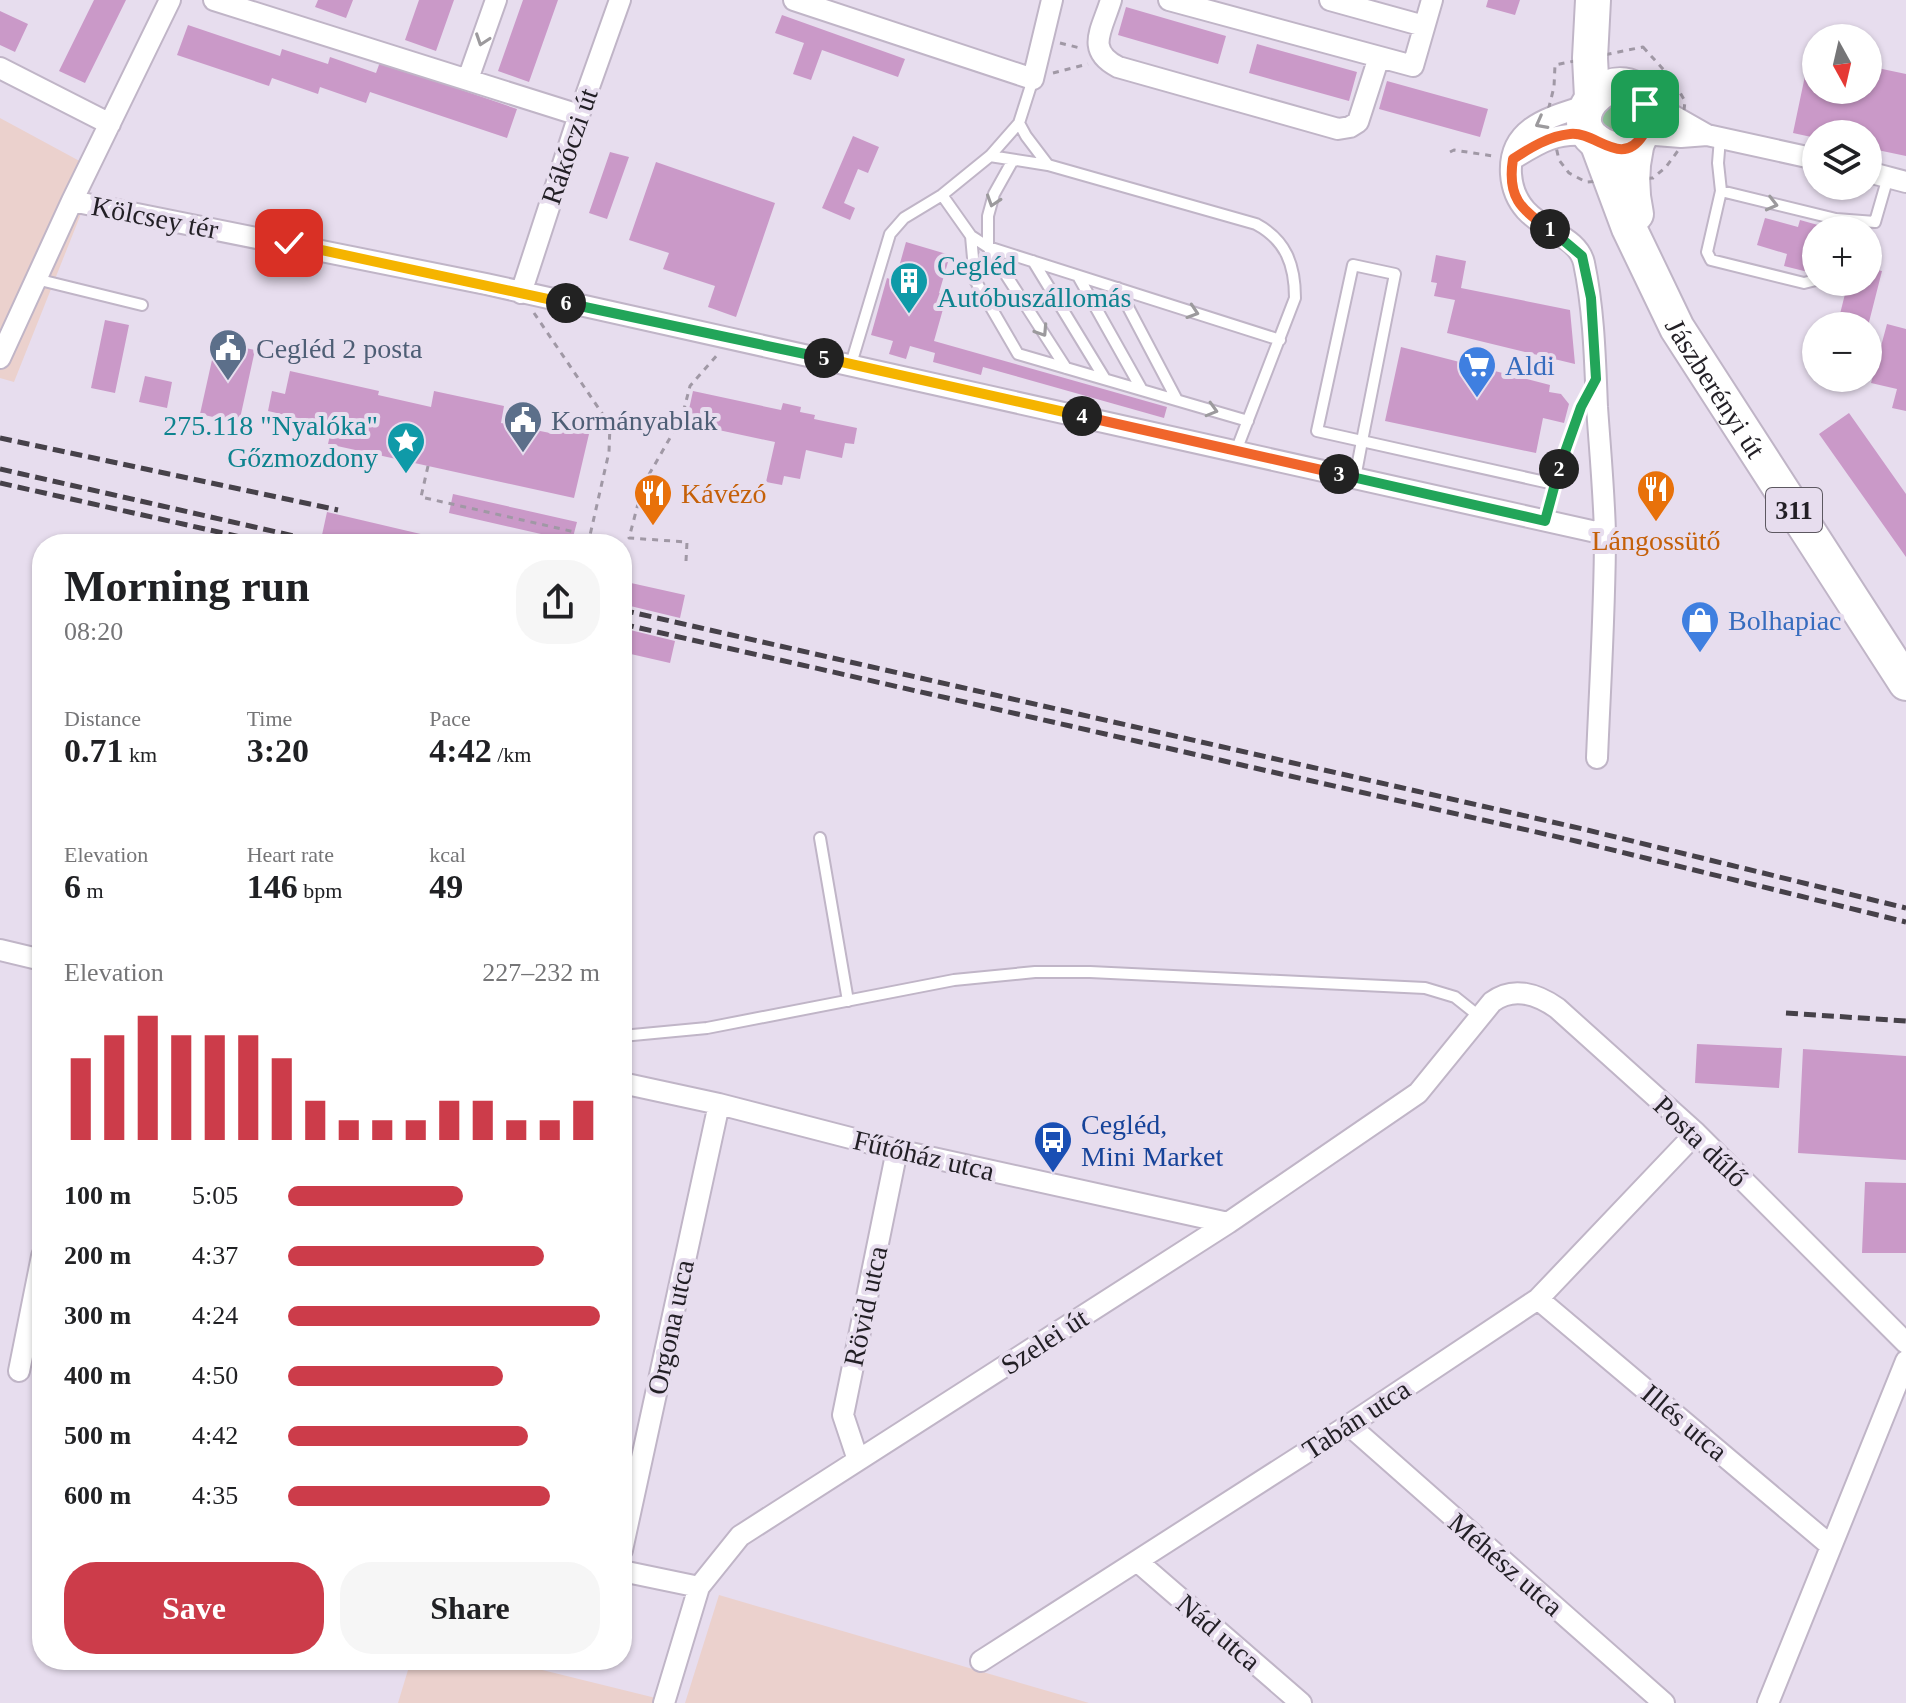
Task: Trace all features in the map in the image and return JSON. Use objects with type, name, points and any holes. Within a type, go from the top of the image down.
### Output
[{"type":"main road","name":"Jászberényi út","points":[[1593,0],[1590,58],[1592,120],[1629,228],[1682,337],[1906,683]]},
{"type":"main road","name":"311","points":[[1609,0],[1613,54],[1648,118],[1640,138]]},
{"type":"main road","points":[[1634,93],[1608,87],[1592,120],[1607,148],[1619,149],[1640,138]]},
{"type":"main road","name":"Jászberényi út","points":[[1640,138],[1632,178],[1633,201],[1640,235],[1660,294]]},
{"type":"street","points":[[0,358],[170,0]]},
{"type":"street","points":[[214,0],[579,115]]},
{"type":"street","points":[[468,79],[496,0]]},
{"type":"street","name":"Rákóczi út","points":[[521,293],[620,0]]},
{"type":"street","points":[[794,0],[1033,79],[1052,0]]},
{"type":"street","points":[[1111,0],[1098,41],[1101,56],[1118,67],[1338,129],[1358,122],[1379,57]]},
{"type":"street","points":[[1169,0],[1413,66],[1432,0]]},
{"type":"street","points":[[1330,0],[1424,26]]},
{"type":"street","points":[[0,68],[110,124]]},
{"type":"street","points":[[1634,93],[1714,136]]},
{"type":"street","points":[[1592,120],[1549,118],[1529,129],[1517,140],[1511,173],[1515,198],[1528,215],[1559,234],[1582,256],[1591,298],[1605,534],[1597,758]]},
{"type":"street","points":[[1513,159],[1553,137],[1573,133],[1592,120]]},
{"type":"street","points":[[1640,138],[1714,136],[1802,156]]},
{"type":"street","name":"Kölcsey tér","points":[[72,201],[320,249],[851,364],[1605,534]]},
{"type":"street","points":[[0,950],[32,958]]},
{"type":"street","name":"Posta dűlő","points":[[1480,1017],[1502,995],[1517,993],[1545,1000],[1696,1133],[1906,1343]]},
{"type":"street","name":"Szelei út","points":[[664,1703],[699,1587],[740,1536],[1228,1223],[1418,1093],[1480,1017]]},
{"type":"street","name":"Fűtőház utca","points":[[632,1085],[897,1150],[1228,1223]]},
{"type":"street","name":"Orgona utca","points":[[632,1504],[719,1104]]},
{"type":"street","name":"Tabán utca","points":[[981,1661],[1349,1425],[1538,1299],[1696,1133]]},
{"type":"street","name":"Rövid utca","points":[[858,1460],[843,1415],[897,1150]]},
{"type":"street","name":"Illés utca","points":[[1538,1299],[1831,1546]]},
{"type":"street","points":[[19,1371],[32,1306]]},
{"type":"street","points":[[1768,1703],[1906,1361]]},
{"type":"street","name":"Méhész utca","points":[[1349,1425],[1664,1703]]},
{"type":"street","name":"Nád utca","points":[[1137,1561],[1301,1703]]},
{"type":"street","points":[[632,1573],[699,1587]]},
{"type":"lane","points":[[851,364],[890,234],[904,218],[942,195],[990,156],[1019,123],[1033,79]]},
{"type":"lane","points":[[1019,123],[1048,165]]},
{"type":"lane","points":[[1714,136],[1721,191],[1707,252],[1711,260],[1802,283]]},
{"type":"lane","points":[[990,156],[1048,165],[1256,224],[1271,232],[1290,260],[1295,278],[1295,298],[1236,451]]},
{"type":"lane","points":[[1013,160],[994,194],[988,216],[988,247],[1066,368]]},
{"type":"lane","points":[[1877,216],[1887,177]]},
{"type":"lane","points":[[1721,191],[1804,216]]},
{"type":"lane","points":[[942,195],[971,236],[988,247],[1280,340]]},
{"type":"lane","points":[[971,236],[975,280],[1018,354],[1248,421]]},
{"type":"lane","points":[[1033,261],[1105,379]]},
{"type":"lane","points":[[1355,478],[1362,441],[1395,274],[1353,265],[1317,431],[1362,441],[1554,484]]},
{"type":"lane","points":[[1078,276],[1142,390]]},
{"type":"lane","points":[[36,279],[142,305]]},
{"type":"lane","points":[[1118,288],[1177,400]]},
{"type":"lane","points":[[1545,521],[1554,484],[1581,407],[1596,379]]},
{"type":"lane","points":[[820,838],[848,1001]]},
{"type":"lane","points":[[632,1035],[707,1028],[980,976],[1076,971],[1425,988],[1455,997],[1480,1017]]},
{"type":"path","points":[[1043,38],[1101,56]]},
{"type":"path","points":[[1623,53],[1643,47],[1672,79],[1685,101],[1685,110]]},
{"type":"path","points":[[1033,79],[1101,56]]},
{"type":"path","points":[[1548,111],[1555,65],[1579,60]]},
{"type":"path","points":[[1555,146],[1559,160],[1569,173],[1586,182],[1601,182]]},
{"type":"path","points":[[1639,177],[1653,178],[1680,148]]},
{"type":"path","points":[[1450,152],[1454,150],[1513,159]]},
{"type":"path","points":[[521,293],[610,425],[609,452],[591,534]]},
{"type":"path","points":[[630,534],[643,485],[682,417],[690,386],[731,338]]},
{"type":"path","points":[[428,466],[421,497],[575,532]]},
{"type":"path","points":[[632,538],[687,542],[686,561]]},
{"type":"shaded area","points":[[0,118],[98,171],[14,382],[0,378]]},
{"type":"shaded area","points":[[719,1595],[1089,1703],[685,1703]]},
{"type":"shaded area","points":[[408,1670],[542,1670],[676,1703],[398,1703]]},
{"type":"green space","points":[[1603,98],[1636,105],[1629,136],[1597,129]]},
{"type":"building","points":[[94,0],[126,0],[85,83],[59,71]]},
{"type":"building","points":[[318,0],[353,0],[346,18],[315,7]]},
{"type":"building","points":[[419,0],[454,0],[436,51],[405,40]]},
{"type":"building","points":[[523,0],[558,0],[529,82],[498,71]]},
{"type":"building","points":[[1488,0],[1520,0],[1515,15],[1486,7]]},
{"type":"building","points":[[1126,7],[1226,36],[1218,64],[1118,35]]},
{"type":"building","points":[[0,11],[28,24],[15,52],[0,45]]},
{"type":"building","points":[[782,15],[905,59],[898,77],[822,50],[811,80],[793,74],[804,43],[775,33]]},
{"type":"building","points":[[188,25],[280,56],[282,49],[328,64],[330,57],[376,73],[380,62],[517,109],[507,138],[370,92],[366,103],[320,87],[318,94],[272,78],[269,86],[177,55]]},
{"type":"building","points":[[1257,44],[1357,72],[1349,101],[1249,73]]},
{"type":"building","points":[[1882,69],[1906,74],[1906,156],[1882,151],[1882,120],[1802,120],[1802,135],[1793,133],[1802,90],[1802,104],[1882,104]]},
{"type":"building","points":[[1387,81],[1488,109],[1480,137],[1379,109]]},
{"type":"building","points":[[853,136],[879,147],[868,173],[858,169],[844,203],[855,208],[850,220],[822,208]]},
{"type":"building","points":[[610,152],[629,157],[607,219],[589,213]]},
{"type":"building","points":[[656,162],[775,203],[736,317],[708,307],[715,286],[663,269],[669,253],[629,240]]},
{"type":"building","points":[[1765,218],[1798,227],[1802,221],[1802,270],[1784,266],[1787,254],[1757,245]]},
{"type":"building","name":"Cegléd Autóbuszállomás","points":[[906,242],[950,255],[939,293],[947,295],[934,341],[1167,407],[1164,418],[983,367],[981,375],[933,362],[935,353],[910,346],[906,359],[889,354],[893,341],[871,335],[887,278],[895,281]]},
{"type":"building","points":[[1436,255],[1466,261],[1461,288],[1570,310],[1575,364],[1447,333],[1455,300],[1434,296],[1437,283],[1431,282]]},
{"type":"building","points":[[1844,296],[1876,296],[1872,312],[1840,312]]},
{"type":"building","points":[[105,320],[129,325],[115,393],[91,388]]},
{"type":"building","points":[[1887,324],[1906,329],[1906,411],[1892,408],[1897,389],[1882,386],[1882,342]]},
{"type":"building","name":"Cegléd 2 posta","points":[[216,342],[255,350],[239,423],[200,414]]},
{"type":"building","name":"Aldi","points":[[1401,347],[1550,385],[1549,392],[1561,394],[1569,404],[1564,423],[1543,418],[1536,453],[1385,421]]},
{"type":"building","points":[[290,371],[379,391],[378,395],[431,407],[434,391],[504,406],[501,423],[555,434],[557,427],[589,434],[574,498],[328,444],[332,426],[268,411],[272,391],[285,394]]},
{"type":"building","points":[[145,376],[172,382],[167,408],[139,402]]},
{"type":"building","points":[[693,391],[781,410],[783,403],[801,407],[800,412],[815,415],[814,419],[857,428],[854,444],[845,443],[842,458],[806,450],[800,479],[784,476],[782,485],[766,482],[775,442],[686,423]]},
{"type":"building","points":[[1849,413],[1906,494],[1906,557],[1819,434]]},
{"type":"building","points":[[453,494],[577,522],[574,534],[541,534],[449,513]]},
{"type":"building","points":[[327,512],[421,534],[322,534]]},
{"type":"building","points":[[632,583],[685,595],[680,618],[632,606]]},
{"type":"building","points":[[632,630],[675,641],[670,663],[632,654]]},
{"type":"building","points":[[1697,1044],[1782,1048],[1779,1088],[1695,1083]]},
{"type":"building","points":[[1803,1049],[1906,1056],[1906,1160],[1798,1153]]},
{"type":"building","points":[[1865,1182],[1906,1183],[1906,1253],[1862,1253]]},
{"type":"railway","points":[[0,438],[338,510]]},
{"type":"railway","points":[[0,469],[285,534]]},
{"type":"railway","points":[[0,483],[227,534]]},
{"type":"railway","points":[[632,612],[1583,829],[1906,908]]},
{"type":"railway","points":[[632,626],[1580,842],[1906,922]]},
{"type":"railway","points":[[1786,1013],[1906,1021]]},
{"type":"place","name":"Cegléd Autóbuszállomás","points":[[909,315]]},
{"type":"place","name":"Cegléd 2 posta","points":[[228,382]]},
{"type":"place","name":"Aldi","points":[[1477,399]]},
{"type":"place","name":"Kormányablak","points":[[523,454]]},
{"type":"place","name":"275.118 \"Nyalóka\" Gőzmozdony","points":[[406,475]]},
{"type":"place","name":"Lángossütő","points":[[1656,523]]},
{"type":"place","name":"Kávézó","points":[[653,527]]},
{"type":"place","name":"Bolhapiac","points":[[1700,654]]},
{"type":"place","name":"Cegléd, Mini Market","points":[[1053,1174]]},
{"type":"route","points":[[289,243],[851,364],[1545,521],[1554,484],[1581,407],[1596,379],[1591,298],[1582,256],[1559,234],[1528,215],[1515,198],[1511,173],[1513,159],[1553,137],[1573,133],[1591,136],[1607,148],[1630,146],[1642,137],[1646,128],[1648,111],[1645,104]]}]
